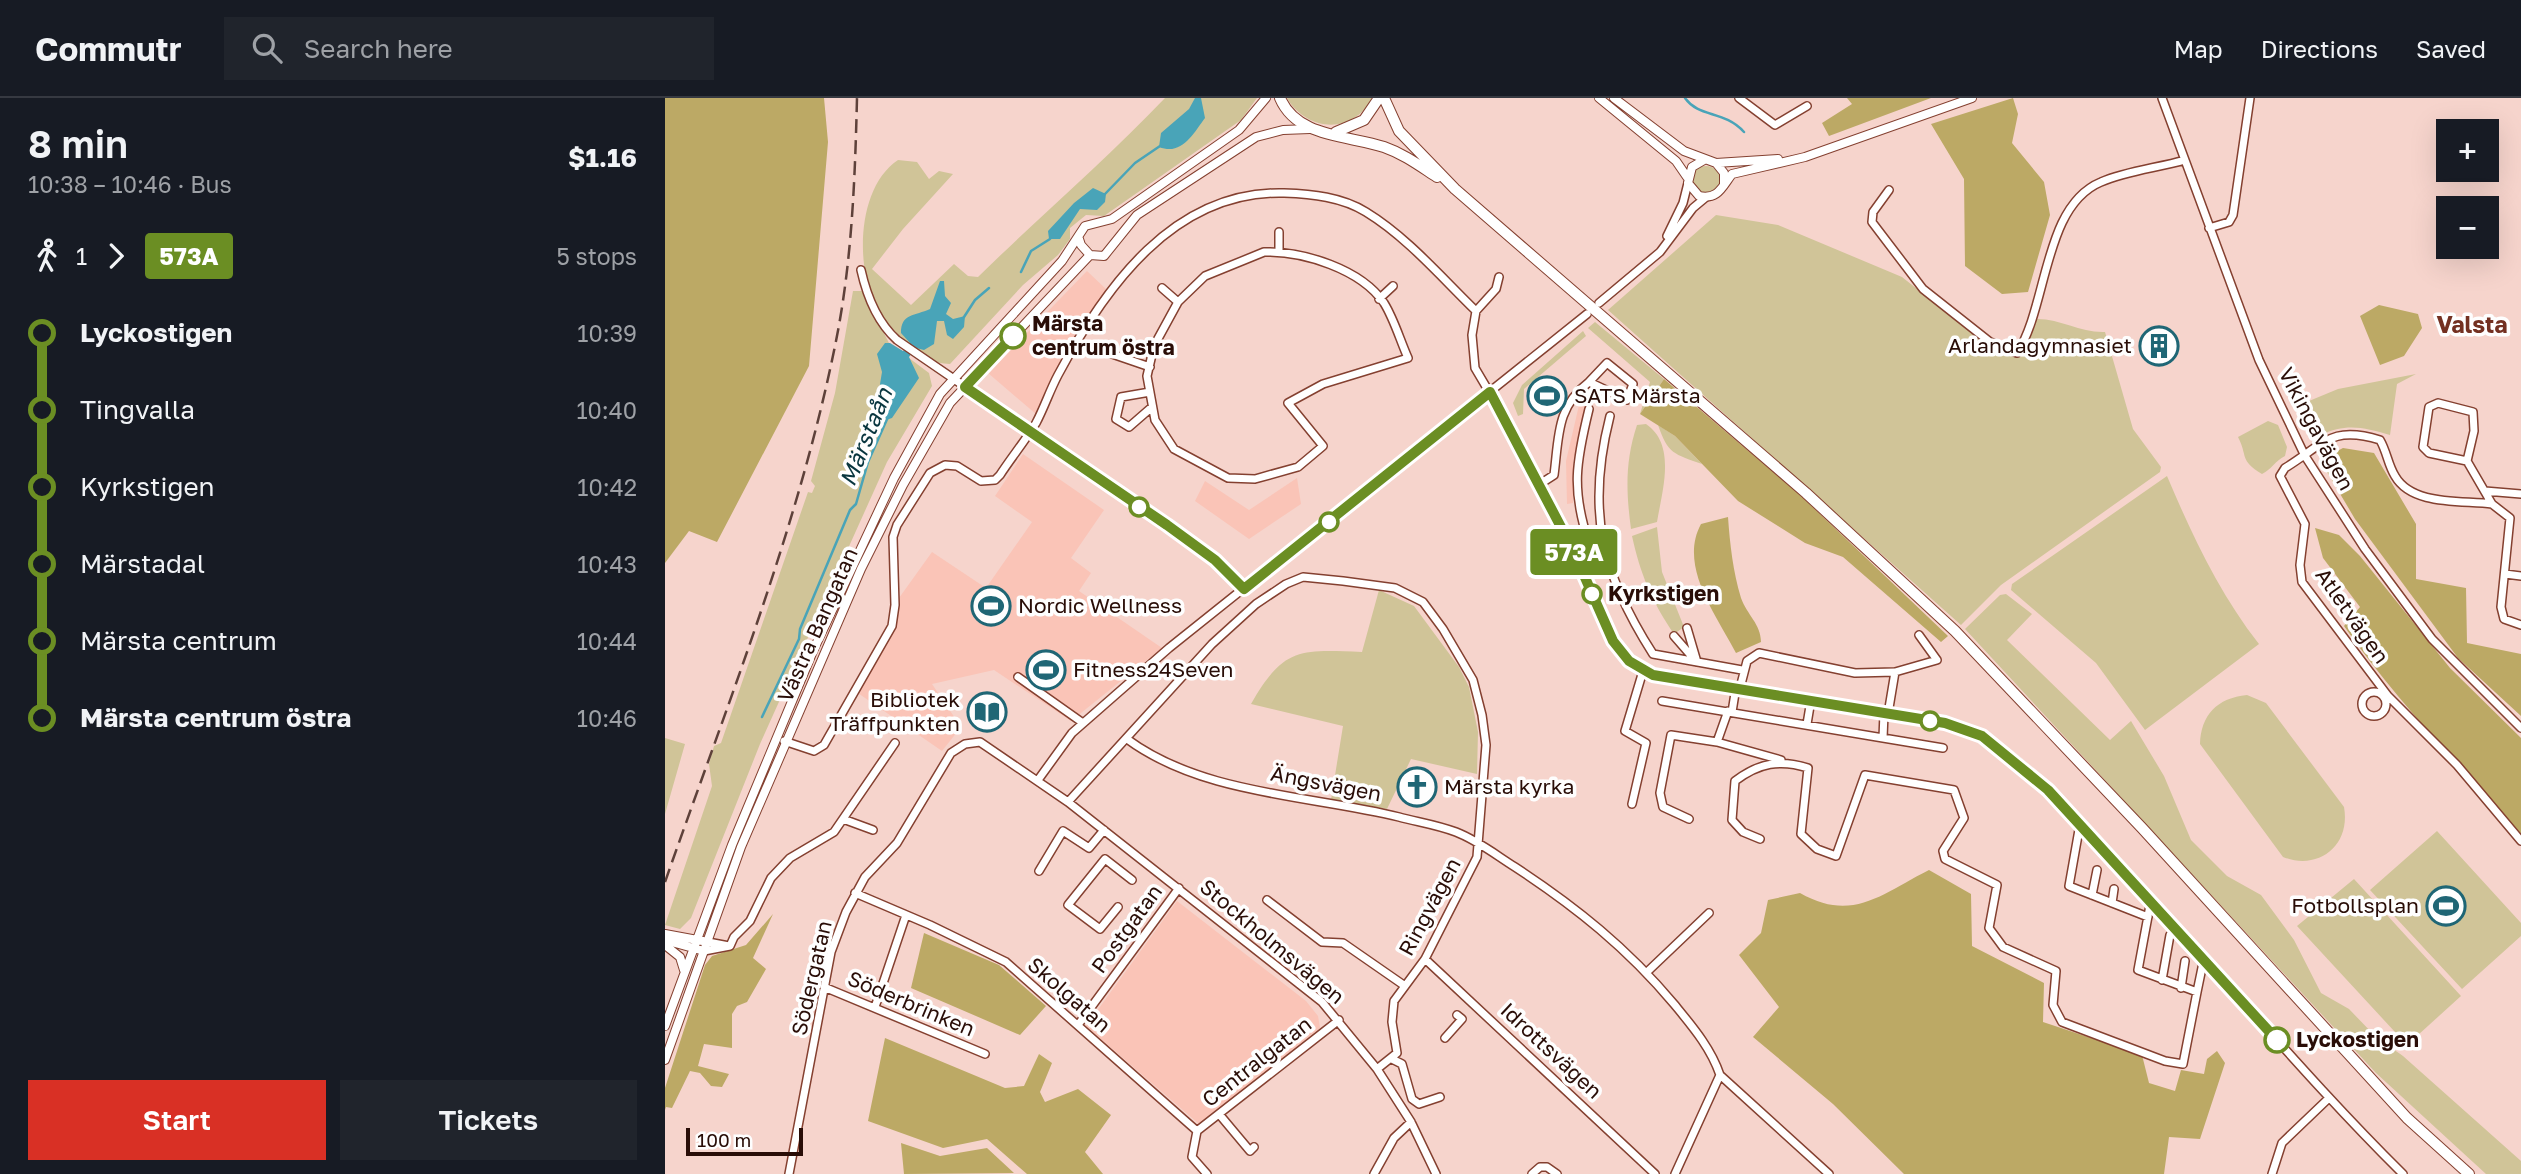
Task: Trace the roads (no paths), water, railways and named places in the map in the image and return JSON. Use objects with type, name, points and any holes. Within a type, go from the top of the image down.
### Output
[{"type":"main road","points":[[1280,98],[1290,115],[1310,129],[1401,154],[1455,189]]},
{"type":"main road","points":[[1332,133],[1364,120],[1381,98],[1399,131],[1455,189],[1785,474],[1955,631],[2142,828],[2407,1118],[2469,1174]]},
{"type":"street","name":"Västra Bangatan","points":[[665,1026],[693,945],[776,738],[870,527],[933,406],[952,379],[1079,239],[1085,226],[1091,222],[1105,223],[1239,130],[1266,98]]},
{"type":"street","points":[[1599,98],[1676,161],[1694,193],[1705,198]]},
{"type":"street","points":[[1614,98],[1659,134],[1703,160],[1716,163],[1805,157]]},
{"type":"street","points":[[1739,98],[1775,125],[1807,106]]},
{"type":"street","points":[[1599,303],[1660,252],[1697,203],[1717,194],[1732,174],[1805,157],[1972,98]]},
{"type":"street","name":"Vikingavägen","points":[[2162,98],[2259,360],[2305,456],[2365,549],[2432,639],[2521,728]]},
{"type":"street","points":[[2209,228],[2229,222],[2234,215],[2250,98]]},
{"type":"street","name":"Västra Bangatan","points":[[665,1059],[741,847],[861,569],[902,485],[950,403],[1090,256],[1097,257],[1109,252],[1115,240],[1137,215],[1256,137],[1283,130],[1310,129]]},
{"type":"street","points":[[1660,252],[1683,203],[1692,167],[1703,160]]},
{"type":"street","points":[[1889,190],[1873,212],[1872,222],[1913,280],[1990,342],[2017,353],[2063,222],[2077,198],[2100,182],[2185,160]]},
{"type":"street","points":[[1716,163],[1724,173],[1724,184]]},
{"type":"street","points":[[776,738],[814,751],[824,745],[886,637],[895,605],[893,537],[897,525],[930,473],[945,466],[957,466],[981,481],[995,480],[1030,433],[1075,345],[1113,288],[1169,229],[1207,207],[1238,196],[1261,193],[1344,201],[1367,212],[1415,251],[1476,311]]},
{"type":"street","points":[[1105,223],[1110,227],[1115,240]]},
{"type":"street","points":[[1279,232],[1279,251]]},
{"type":"street","points":[[1079,239],[1081,246],[1090,256]]},
{"type":"street","points":[[1279,251],[1334,267],[1361,282],[1380,299],[1408,358],[1323,384],[1288,403],[1323,446],[1297,467],[1255,479],[1228,478],[1174,449],[1155,420],[1150,392],[1150,367],[1154,346],[1178,302],[1205,276],[1264,252],[1279,251]]},
{"type":"street","points":[[862,270],[870,301],[884,326],[905,346],[1167,525],[1215,560],[1244,589]]},
{"type":"street","points":[[1499,277],[1496,289],[1476,311],[1473,358],[1572,548],[1613,641],[1629,661],[1653,675],[1961,726],[1982,736],[2027,771],[2080,824],[2329,1098],[2403,1174]]},
{"type":"street","points":[[1380,299],[1393,286]]},
{"type":"street","points":[[1162,288],[1178,302]]},
{"type":"street","points":[[1038,780],[1059,750],[1083,723],[1169,648],[1587,314]]},
{"type":"street","points":[[1075,345],[1150,367]]},
{"type":"street","points":[[1540,484],[1554,475],[1561,416],[1572,395],[1607,363],[1633,384],[1627,400],[1589,382]]},
{"type":"street","points":[[1150,392],[1121,397],[1116,419],[1129,427],[1152,407]]},
{"type":"street","points":[[2467,461],[2429,453],[2424,447],[2429,407],[2438,403],[2473,412],[2474,431],[2467,461],[2492,504],[2510,519],[2501,607],[2504,619],[2521,625]]},
{"type":"street","points":[[1589,409],[1577,460],[1577,508],[1589,543]]},
{"type":"street","points":[[1610,416],[1599,460],[1598,505],[1602,540],[1625,611],[1653,654],[1742,670]]},
{"type":"street","points":[[2305,456],[2332,437],[2356,433],[2380,440],[2389,455],[2394,475],[2407,491],[2426,497],[2492,504]]},
{"type":"street","name":"Atletvägen","points":[[2305,456],[2285,468],[2280,476],[2305,524],[2300,565],[2302,582],[2381,687],[2457,765],[2521,841]]},
{"type":"street","points":[[2485,491],[2521,494]]},
{"type":"street","points":[[1572,548],[1602,540]]},
{"type":"street","points":[[2505,574],[2521,576]]},
{"type":"street","name":"Ringvägen","points":[[1068,802],[1212,644],[1256,604],[1286,584],[1303,577],[1395,588],[1423,602],[1460,655],[1473,680],[1486,745],[1479,844],[1473,867],[1425,959],[1405,986],[1392,1010],[1398,1048],[1392,1059]]},
{"type":"street","points":[[1688,628],[1697,662]]},
{"type":"street","points":[[1717,742],[1738,688],[1742,670],[1747,661],[1759,653],[1855,673],[1895,672],[1937,660],[1919,635]]},
{"type":"street","points":[[1674,636],[1697,662]]},
{"type":"street","points":[[1632,804],[1646,743],[1625,731],[1643,671]]},
{"type":"street","points":[[1883,738],[1895,672]]},
{"type":"street","points":[[1018,677],[1083,723]]},
{"type":"street","name":"Atletvägen","points":[[2367,694],[2379,692],[2385,697],[2385,709],[2380,715],[2372,716],[2363,708],[2367,694],[2381,687]]},
{"type":"street","points":[[1807,723],[1811,700]]},
{"type":"street","points":[[1662,701],[1807,723],[1943,748]]},
{"type":"street","points":[[2380,715],[2401,710]]},
{"type":"street","points":[[1689,819],[1663,807],[1660,793],[1671,735],[1717,742],[1808,768],[1801,834],[1817,849],[1836,856],[1865,775],[1954,790],[1964,818],[1943,851],[1945,859],[1997,885],[1989,928],[2003,947],[2056,971],[2053,1005],[2061,1022],[2165,1061],[2183,1064],[2204,958]]},
{"type":"street","name":"Ängsvägen","points":[[1127,739],[1150,756],[1175,768],[1236,784],[1397,817],[1455,832],[1479,844],[1625,949],[1697,1032],[1720,1075],[1829,1174]]},
{"type":"street","name":"Södergatan","points":[[789,1174],[831,952],[855,893],[879,861],[897,844],[951,753],[965,744],[980,742],[1038,780]]},
{"type":"street","points":[[730,946],[734,937],[750,921],[765,887],[780,867],[834,832],[894,743]]},
{"type":"street","points":[[1760,839],[1743,832],[1732,820],[1735,781],[1747,772],[1769,763],[1788,762]]},
{"type":"street","name":"Stockholmsvägen","points":[[1038,780],[1303,985],[1339,1020],[1377,1069],[1411,1122],[1436,1174]]},
{"type":"street","points":[[843,819],[873,830]]},
{"type":"street","points":[[2080,824],[2069,886],[2148,917]]},
{"type":"street","points":[[1039,871],[1063,831],[1089,848],[1104,830]]},
{"type":"street","points":[[1118,907],[1100,929],[1068,905],[1105,859],[1132,880]]},
{"type":"street","points":[[2092,895],[2097,870]]},
{"type":"street","name":"Postgatan","points":[[1078,1025],[1179,888]]},
{"type":"street","points":[[2112,903],[2114,889]]},
{"type":"street","name":"Skolgatan","points":[[855,893],[1006,962],[1197,1131]]},
{"type":"street","points":[[1267,900],[1322,942],[1343,943],[1405,986]]},
{"type":"street","points":[[2151,900],[2138,970],[2197,992]]},
{"type":"street","points":[[1647,972],[1709,913]]},
{"type":"street","points":[[874,1007],[907,915]]},
{"type":"street","points":[[665,934],[680,957],[684,970]]},
{"type":"street","points":[[2162,980],[2170,935]]},
{"type":"street","points":[[671,943],[693,945],[708,942],[730,946]]},
{"type":"street","points":[[693,945],[704,951],[730,946]]},
{"type":"street","name":"Idrottsvägen","points":[[1425,959],[1651,1173]]},
{"type":"street","points":[[2181,988],[2185,961]]},
{"type":"street","name":"Söderbrinken","points":[[824,987],[985,1054]]},
{"type":"street","points":[[1444,1038],[1462,1019],[1457,1015]]},
{"type":"street","name":"Centralgatan","points":[[1197,1131],[1339,1020]]},
{"type":"street","points":[[1377,1069],[1392,1059],[1402,1064],[1412,1099],[1419,1104],[1440,1097]]},
{"type":"street","points":[[1675,1174],[1720,1075]]},
{"type":"street","points":[[2272,1174],[2282,1143],[2329,1098]]},
{"type":"street","points":[[1219,1114],[1250,1151],[1254,1147]]},
{"type":"street","points":[[1374,1174],[1394,1138],[1411,1122]]},
{"type":"street","points":[[1197,1131],[1192,1157],[1207,1174]]},
{"type":"street","points":[[1532,1174],[1541,1167],[1557,1174]]},
{"type":"water","points":[[1195,98],[1201,98],[1205,118],[1196,131],[1186,142],[1174,149],[1159,147],[1161,133],[1189,109]]},
{"type":"water","points":[[1093,188],[1106,194],[1105,202],[1097,210],[1080,209],[1060,239],[1049,239],[1048,231],[1074,203]]},
{"type":"water","points":[[940,281],[944,281],[945,296],[951,303],[946,314],[953,319],[965,316],[964,327],[953,339],[947,335],[944,321],[937,321],[934,344],[924,350],[916,348],[909,357],[919,378],[892,418],[886,420],[884,415],[887,395],[880,384],[882,372],[877,354],[885,343],[903,351],[910,343],[901,333],[903,322],[910,316],[930,309]]},
{"type":"waterway","points":[[1685,98],[1697,109],[1728,120],[1744,132]]},
{"type":"waterway","name":"Märstaån","points":[[1105,194],[1135,163],[1160,146]]},
{"type":"waterway","name":"Märstaån","points":[[1021,272],[1031,251],[1050,239]]},
{"type":"waterway","name":"Märstaån","points":[[964,317],[975,300],[989,288]]},
{"type":"waterway","name":"Märstaån","points":[[762,717],[799,639],[800,629],[850,510],[856,504],[868,462],[888,417]]},
{"type":"railway","points":[[665,882],[760,614],[821,410],[846,281],[854,189],[857,98]]},
{"type":"place","name":"Märsta centrum östra","points":[[1013,336]]},
{"type":"place","name":"Arlandagymnasiet","points":[[2159,346]]},
{"type":"place","name":"SATS Märsta","points":[[1547,396]]},
{"type":"place","name":"Kyrkstigen","points":[[1592,594]]},
{"type":"place","name":"Nordic Wellness","points":[[991,606]]},
{"type":"place","name":"Fitness24Seven","points":[[1046,670]]},
{"type":"place","name":"Bibliotek Träffpunkten","points":[[987,712]]},
{"type":"place","name":"Märsta kyrka","points":[[1417,787]]},
{"type":"place","name":"Fotbollsplan","points":[[2446,906]]},
{"type":"place","name":"Lyckostigen","points":[[2277,1040]]},
{"type":"district","name":"Valsta","points":[[2472,325]]}]
